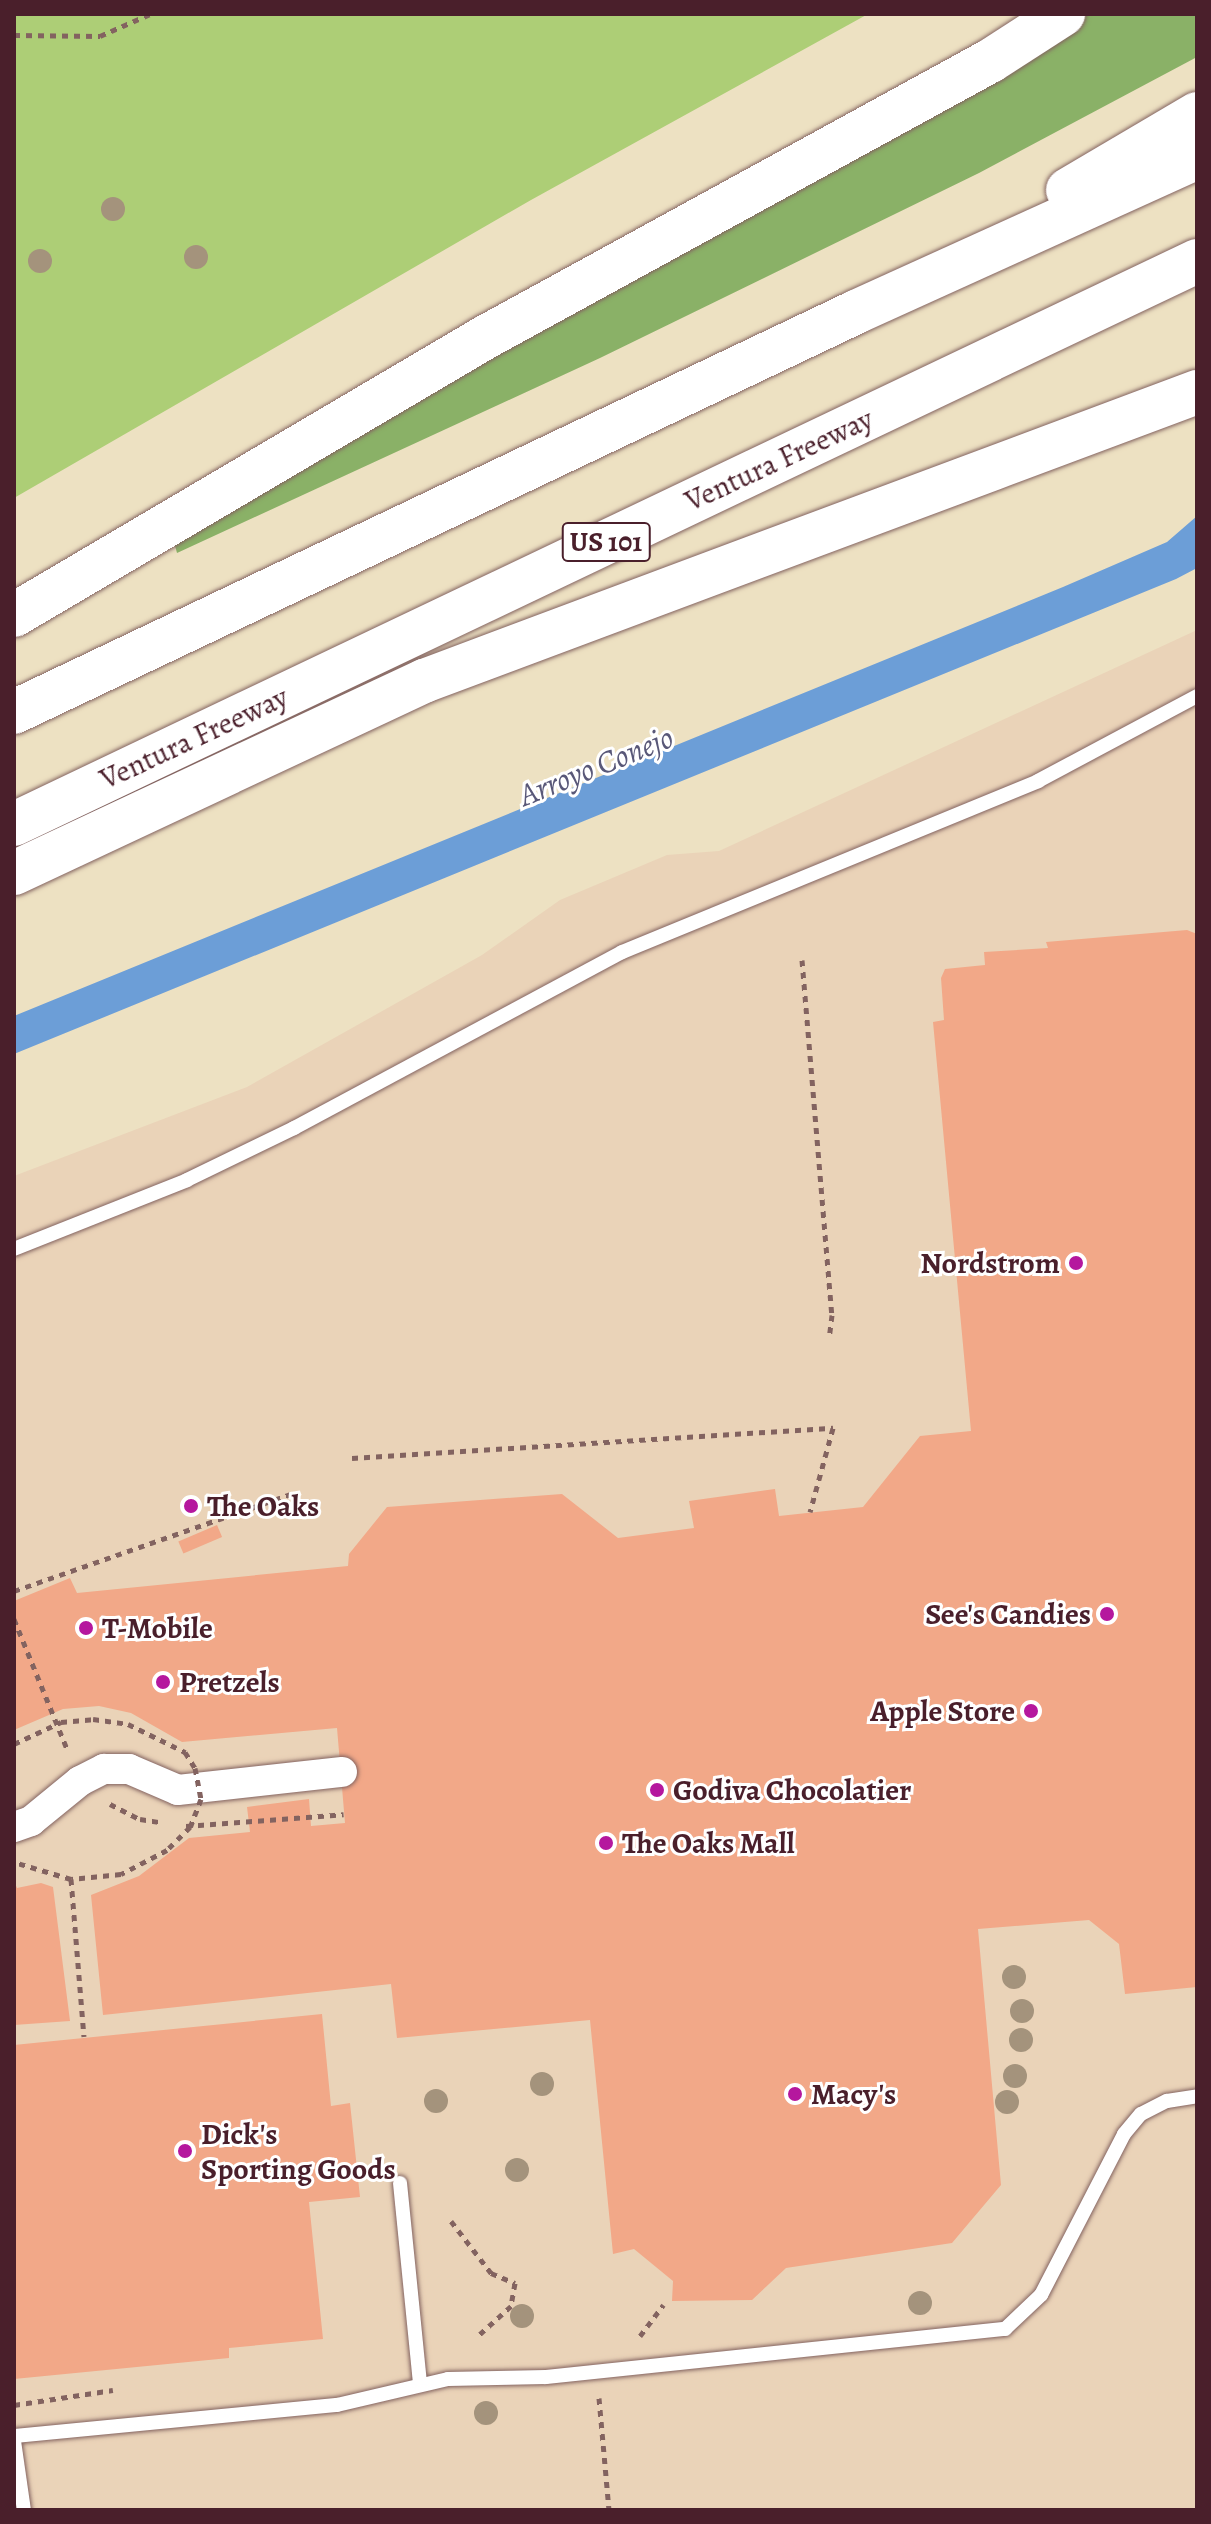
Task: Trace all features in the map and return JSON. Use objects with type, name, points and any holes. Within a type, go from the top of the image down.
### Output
[{"type":"highway","points":[[14,615],[498,330],[990,61],[1063,14]]},
{"type":"highway","points":[[856,312],[1197,114]]},
{"type":"highway","points":[[14,712],[856,312],[1197,157]]},
{"type":"highway","name":"Ventura Freeway","points":[[14,824],[1197,261]]},
{"type":"highway","points":[[14,873],[424,681],[1197,392]]},
{"type":"street","points":[[14,1827],[56,1805],[80,1781],[104,1769],[129,1769],[178,1790],[342,1772]]},
{"type":"lane","points":[[14,1249],[187,1180],[281,1134],[622,952],[1038,781],[1197,696]]},
{"type":"lane","points":[[24,2510],[14,2438],[337,2405],[420,2384],[546,2377],[1005,2329],[1041,2295],[1124,2134],[1141,2114],[1167,2101],[1197,2096]]},
{"type":"lane","points":[[400,2183],[420,2384]]},
{"type":"path","points":[[14,35],[100,36],[150,14]]},
{"type":"path","points":[[802,960],[832,1315],[829,1338]]},
{"type":"path","points":[[352,1458],[833,1428],[810,1512]]},
{"type":"path","points":[[14,1591],[291,1494]]},
{"type":"path","points":[[14,1619],[80,1781]]},
{"type":"path","points":[[14,1744],[61,1722],[93,1719],[156,1735],[185,1752],[195,1768],[201,1799],[190,1827],[147,1863],[99,1879],[71,1879],[14,1862]]},
{"type":"path","points":[[107,1802],[140,1819],[166,1823]]},
{"type":"path","points":[[178,1825],[190,1827],[344,1814]]},
{"type":"path","points":[[71,1879],[84,2036]]},
{"type":"path","points":[[451,2221],[491,2273],[515,2283],[511,2306],[480,2334]]},
{"type":"path","points":[[640,2336],[663,2305]]},
{"type":"path","points":[[14,2405],[113,2390]]},
{"type":"path","points":[[599,2398],[609,2510]]},
{"type":"shaded area","name":"The Oaks Mall","points":[[1197,630],[1197,2510],[14,2510],[14,1176],[247,1087],[482,955],[560,900],[667,855],[719,851]]},
{"type":"green space","points":[[14,14],[868,14],[531,200],[14,498]]},
{"type":"green space","points":[[1089,14],[1197,14],[1197,57],[979,173],[600,358],[177,553],[172,535],[1029,56]]},
{"type":"water","points":[[1197,516],[1197,568],[1176,579],[14,1054],[14,1016],[1063,587],[1167,542]]},
{"type":"building","points":[[1187,930],[1197,934],[1197,1987],[1125,1994],[1119,1944],[1089,1920],[978,1929],[1001,2185],[952,2243],[786,2268],[752,2300],[672,2301],[673,2281],[634,2249],[613,2254],[590,2020],[397,2038],[391,1984],[103,2015],[91,1895],[139,1876],[189,1838],[250,1832],[247,1807],[309,1799],[311,1826],[345,1823],[337,1728],[182,1742],[131,1713],[99,1706],[63,1709],[14,1730],[14,1601],[70,1578],[77,1593],[348,1566],[349,1554],[387,1507],[562,1494],[618,1538],[694,1528],[689,1501],[775,1489],[779,1516],[863,1507],[920,1436],[971,1431],[933,1022],[944,1020],[941,978],[945,969],[985,965],[984,952],[1048,948],[1046,942]]},
{"type":"building","points":[[217,1525],[222,1537],[183,1553],[178,1541]]},
{"type":"building","points":[[14,1881],[17,1888],[41,1883],[53,1887],[70,2021],[14,2025]]},
{"type":"building","name":"Dick's Sporting Goods","points":[[322,2014],[331,2106],[350,2103],[360,2197],[309,2202],[323,2339],[229,2348],[229,2358],[14,2379],[14,2045]]},
{"type":"place","name":"Nordstrom","points":[[1076,1263]]},
{"type":"place","name":"The Oaks","points":[[191,1506]]},
{"type":"place","name":"See's Candies","points":[[1107,1614]]},
{"type":"place","name":"T-Mobile","points":[[86,1628]]},
{"type":"place","name":"Pretzels","points":[[163,1682]]},
{"type":"place","name":"Apple Store","points":[[1031,1711]]},
{"type":"place","name":"Godiva Chocolatier","points":[[657,1790]]},
{"type":"place","name":"The Oaks Mall","points":[[606,1843]]},
{"type":"place","name":"Macy's","points":[[795,2094]]},
{"type":"place","name":"Dick's Sporting Goods","points":[[185,2151]]},
{"type":"water label","name":"Arroyo Conejo","points":[[596,766]]}]
